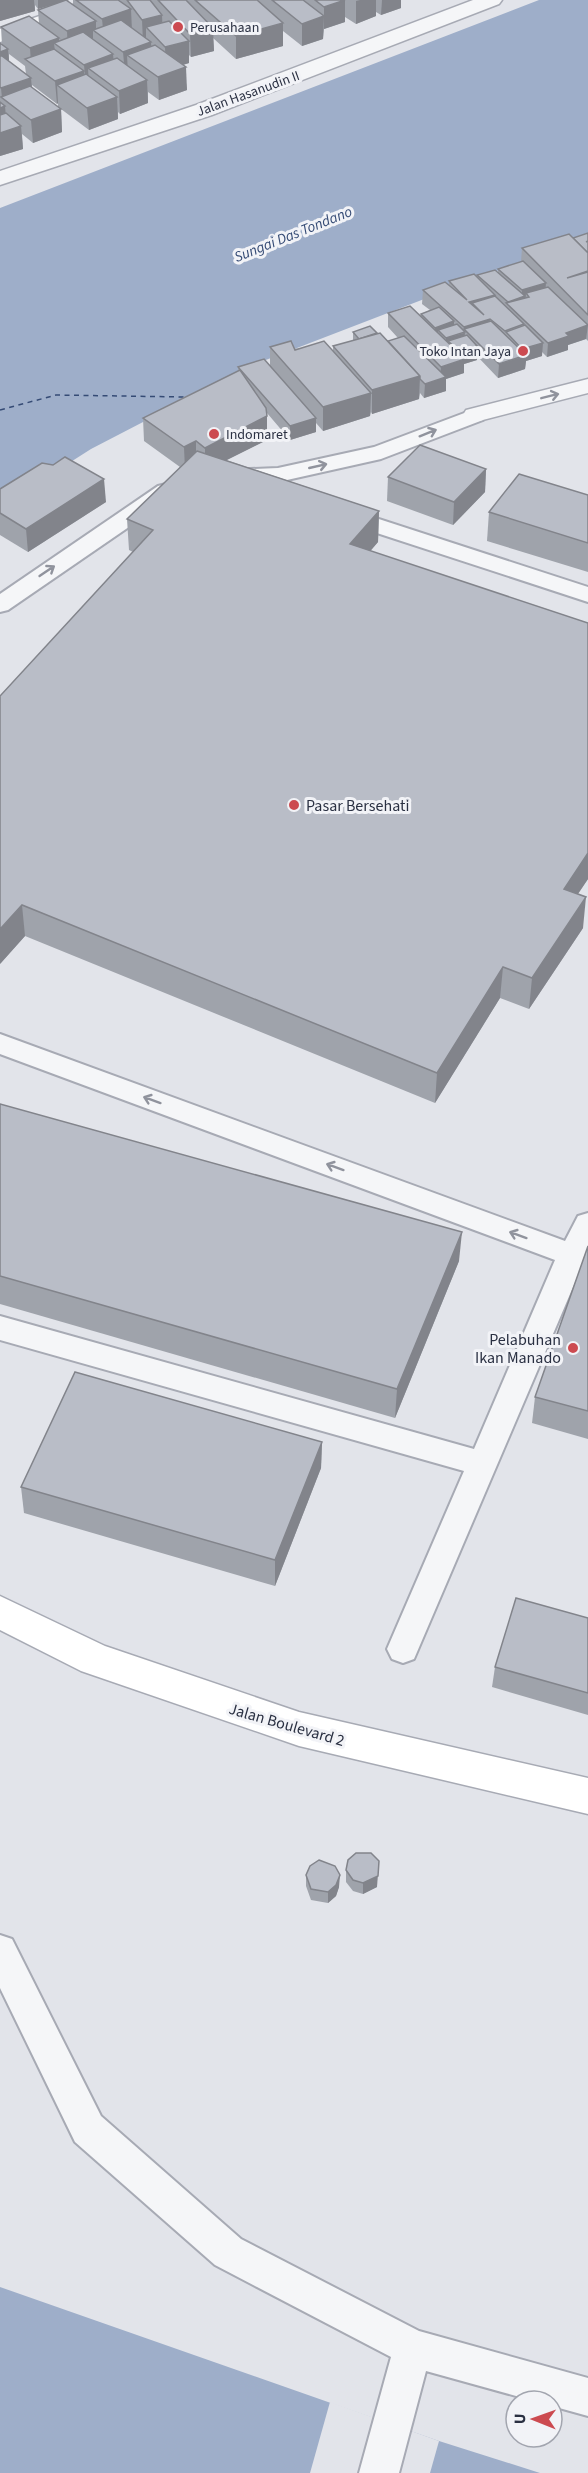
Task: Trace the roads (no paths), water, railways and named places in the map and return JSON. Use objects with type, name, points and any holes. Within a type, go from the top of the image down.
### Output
[{"type":"main road","name":"Jalan Boulevard 2","points":[[0,1612],[94,1659],[299,1729],[588,1796]]},
{"type":"street","points":[[0,36],[108,0]]},
{"type":"street","name":"Jalan Hasanudin II","points":[[0,178],[204,110],[492,0]]},
{"type":"street","points":[[476,415],[585,391]]},
{"type":"lane","points":[[211,475],[278,475],[381,452],[476,415]]},
{"type":"lane","points":[[278,475],[306,495]]},
{"type":"lane","points":[[0,605],[155,498],[184,482]]},
{"type":"lane","points":[[325,508],[588,595]]},
{"type":"lane","points":[[0,1044],[572,1255]]},
{"type":"lane","points":[[403,1649],[572,1255],[588,1224]]},
{"type":"lane","points":[[0,1328],[483,1464]]},
{"type":"lane","points":[[0,1951],[88,2128],[228,2252],[412,2348],[588,2397]]},
{"type":"lane","points":[[379,2473],[412,2348]]},
{"type":"water","name":"Sungai Das Tondano","points":[[539,0],[588,0],[588,236],[253,365],[91,449],[0,507],[0,208]]},
{"type":"water","points":[[0,2287],[439,2441],[540,2473],[0,2473]]},
{"type":"place","name":"Perusahaan","points":[[178,27]]},
{"type":"place","name":"Toko Intan Jaya","points":[[523,351]]},
{"type":"place","name":"Indomaret","points":[[214,434]]},
{"type":"place","name":"Pasar Bersehati","points":[[294,805]]},
{"type":"place","name":"Pelabuhan Ikan Manado","points":[[573,1348]]}]
